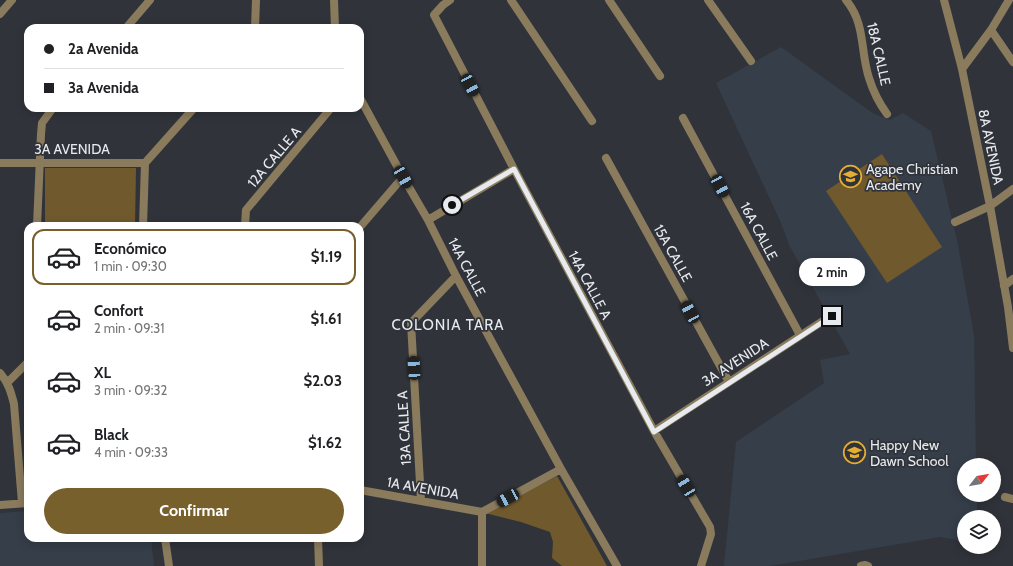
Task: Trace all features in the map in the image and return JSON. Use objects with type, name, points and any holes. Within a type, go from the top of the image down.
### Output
[{"type":"street","points":[[0,14],[12,0]]},
{"type":"street","points":[[129,24],[150,0]]},
{"type":"street","points":[[255,24],[256,0]]},
{"type":"street","points":[[334,0],[335,24]]},
{"type":"street","name":"14A CALLE A","points":[[450,0],[434,15],[654,432],[710,527],[711,534],[701,566]]},
{"type":"street","points":[[511,0],[592,121]]},
{"type":"street","points":[[610,0],[660,76]]},
{"type":"street","points":[[708,0],[751,61]]},
{"type":"street","name":"18A CALLE","points":[[846,0],[853,9],[859,22],[869,77],[878,102],[887,114]]},
{"type":"street","name":"8A AVENIDA","points":[[944,0],[962,69],[990,206],[1008,307],[1013,348]]},
{"type":"street","points":[[962,69],[991,30],[1009,0]]},
{"type":"street","points":[[991,30],[1013,62]]},
{"type":"street","name":"14A CALLE","points":[[364,105],[428,220],[456,276],[617,566]]},
{"type":"street","points":[[37,222],[42,123],[50,112]]},
{"type":"street","points":[[143,222],[145,163],[190,112]]},
{"type":"street","name":"12A CALLE A","points":[[245,222],[246,210],[328,112]]},
{"type":"street","name":"16A CALLE","points":[[683,118],[800,336]]},
{"type":"street","name":"15A CALLE","points":[[606,158],[729,382]]},
{"type":"street","name":"3A AVENIDA","points":[[0,163],[145,163]]},
{"type":"street","points":[[428,220],[514,169]]},
{"type":"street","points":[[364,222],[403,177]]},
{"type":"street","points":[[955,222],[990,206],[1013,189]]},
{"type":"street","name":"13A CALLE A","points":[[421,501],[411,323],[456,276]]},
{"type":"street","points":[[1004,286],[1013,279]]},
{"type":"street","name":"3A AVENIDA","points":[[654,432],[832,316]]},
{"type":"street","points":[[7,383],[24,366]]},
{"type":"street","points":[[0,373],[12,393],[24,494]]},
{"type":"street","points":[[482,566],[482,512],[562,469]]},
{"type":"street","name":"1A AVENIDA","points":[[364,491],[482,512]]},
{"type":"street","points":[[0,505],[24,503]]},
{"type":"street","points":[[166,542],[169,566]]},
{"type":"street","points":[[318,542],[319,566]]},
{"type":"shaded area","points":[[781,47],[874,114],[890,120],[903,113],[931,131],[957,240],[974,335],[976,458],[957,458],[957,502],[977,502],[977,510],[957,510],[957,540],[940,537],[770,566],[724,566],[736,442],[824,383],[820,360],[850,354],[789,245],[781,223],[716,83]]},
{"type":"shaded area","points":[[882,154],[942,247],[887,283],[826,191]]},
{"type":"shaded area","points":[[45,168],[136,168],[135,222],[45,222]]},
{"type":"shaded area","points":[[557,476],[607,566],[562,566],[552,558],[553,542],[550,532],[521,522],[485,513]]},
{"type":"shaded area","points":[[24,511],[24,542],[151,542],[154,566],[0,566],[0,513]]},
{"type":"place","name":"Agape Christian Academy","points":[[851,177]]},
{"type":"place","name":"Happy New Dawn School","points":[[855,453]]},
{"type":"district","name":"COLONIA TARA","points":[[448,325]]},
{"type":"route","points":[[452,205],[514,169],[654,432],[832,316]]}]
